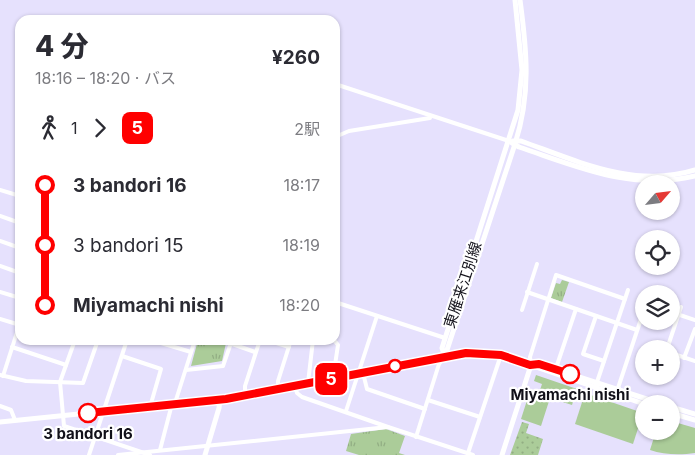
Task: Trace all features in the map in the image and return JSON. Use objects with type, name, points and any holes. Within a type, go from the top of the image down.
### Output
[{"type":"main road","name":"東雁来江別線","points":[[445,356],[513,142],[522,80],[515,0]]},
{"type":"main road","name":"東雁来江別線","points":[[445,356],[442,348],[524,110],[528,70],[520,0]]},
{"type":"main road","points":[[513,142],[628,175],[669,176],[695,170]]},
{"type":"main road","points":[[513,142],[591,171],[625,180],[656,182],[695,176]]},
{"type":"main road","points":[[0,422],[220,399],[445,356],[476,353],[501,355],[530,365],[539,364],[594,389],[635,397]]},
{"type":"main road","points":[[502,455],[530,365]]},
{"type":"main road","points":[[554,372],[596,383],[635,400]]},
{"type":"main road","points":[[205,455],[220,399]]},
{"type":"main road","points":[[680,410],[695,414]]},
{"type":"main road","points":[[680,416],[695,420]]},
{"type":"street","points":[[340,86],[513,142]]},
{"type":"street","points":[[340,135],[357,129],[425,118],[439,119]]},
{"type":"street","points":[[0,190],[15,194]]},
{"type":"street","points":[[0,216],[15,220]]},
{"type":"street","points":[[0,241],[15,246]]},
{"type":"street","points":[[522,310],[537,264]]},
{"type":"street","points":[[0,266],[15,271]]},
{"type":"street","points":[[530,365],[530,357],[556,276],[625,299]]},
{"type":"street","points":[[594,389],[628,290]]},
{"type":"street","points":[[0,292],[15,296]]},
{"type":"street","points":[[528,292],[635,329]]},
{"type":"street","points":[[340,304],[446,338]]},
{"type":"street","points":[[554,372],[576,309]]},
{"type":"street","points":[[680,315],[695,320]]},
{"type":"street","points":[[346,412],[377,316]]},
{"type":"street","points":[[596,316],[583,354],[604,361]]},
{"type":"street","points":[[0,318],[15,322]]},
{"type":"street","points":[[684,358],[695,329]]},
{"type":"street","points":[[617,393],[637,330]]},
{"type":"street","points":[[15,339],[1,375],[26,381],[83,383],[96,345]]},
{"type":"street","points":[[73,345],[60,382],[64,426],[150,455]]},
{"type":"street","points":[[89,455],[125,345]]},
{"type":"street","points":[[168,345],[191,352]]},
{"type":"street","points":[[160,450],[193,345]]},
{"type":"street","points":[[186,370],[223,366],[231,345]]},
{"type":"street","points":[[239,345],[256,352]]},
{"type":"street","points":[[245,395],[245,386],[258,345]]},
{"type":"street","points":[[278,389],[278,382],[289,347],[283,345]]},
{"type":"street","points":[[308,383],[312,345]]},
{"type":"street","points":[[333,378],[338,345]]},
{"type":"street","points":[[12,348],[66,365]]},
{"type":"street","points":[[295,386],[296,393],[302,397],[471,454],[480,417],[501,355]]},
{"type":"street","points":[[122,356],[162,369],[150,407]]},
{"type":"street","points":[[416,437],[439,364],[445,356]]},
{"type":"street","points":[[680,357],[695,361]]},
{"type":"street","points":[[360,373],[367,389],[425,409]]},
{"type":"street","points":[[428,400],[480,417]]},
{"type":"street","points":[[0,406],[11,410],[15,420]]},
{"type":"street","points":[[118,455],[388,427]]},
{"type":"green space","points":[[562,280],[569,282],[562,302],[551,298],[556,283],[560,284]]},
{"type":"green space","points":[[197,345],[226,345],[222,361],[191,366]]},
{"type":"green space","points":[[536,375],[577,389],[572,405],[550,398],[541,426],[521,419],[530,391],[539,393],[542,384],[534,381]]},
{"type":"green space","points":[[585,393],[635,410],[635,438],[633,444],[575,424]]},
{"type":"green space","points":[[522,422],[529,424],[526,433],[543,439],[538,455],[510,455]]},
{"type":"green space","points":[[680,424],[695,428],[695,453],[672,454],[650,450],[653,440],[680,440]]},
{"type":"green space","points":[[386,429],[405,436],[399,453],[405,455],[359,455],[346,451],[351,434]]},
{"type":"bus line","name":"5","points":[[88,413],[226,399],[466,353],[501,355],[530,365],[539,364],[570,374]]},
{"type":"place","name":"Miyamachi nishi","points":[[570,374]]},
{"type":"place","name":"3 bandori 16","points":[[88,413]]}]
